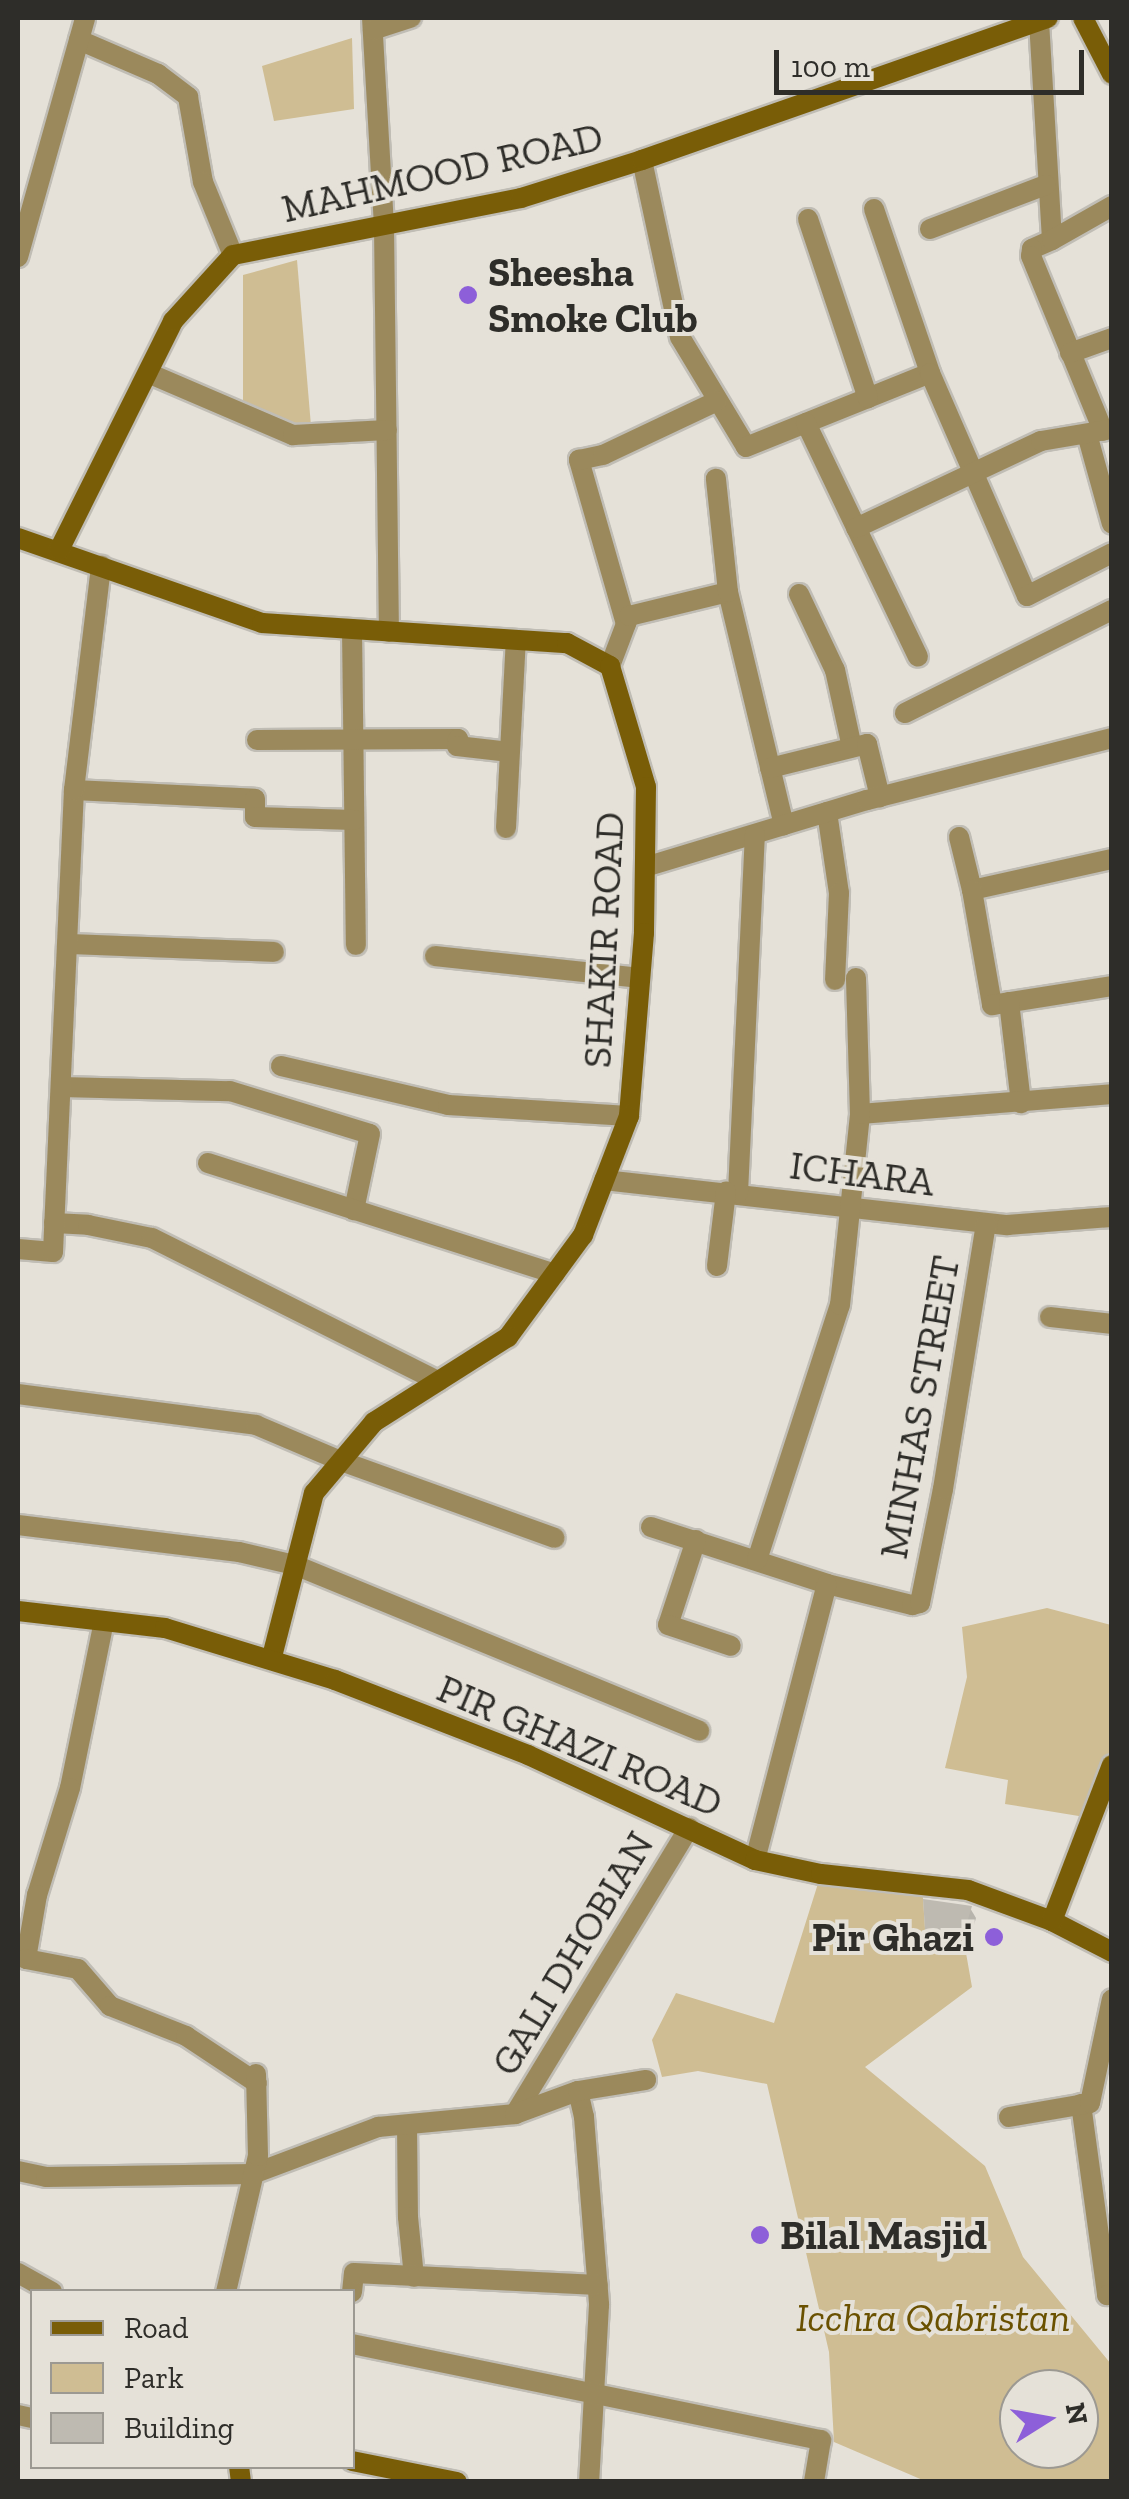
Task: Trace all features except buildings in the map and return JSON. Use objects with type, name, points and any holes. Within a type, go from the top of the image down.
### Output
[{"type":"street","points":[[19,246],[85,18]]},
{"type":"street","points":[[389,632],[384,228],[373,24],[411,18]]},
{"type":"street","points":[[1083,18],[1112,74]]},
{"type":"street","points":[[1044,19],[1046,185],[1052,240]]},
{"type":"street","name":"MAHMOOD ROAD","points":[[59,550],[173,321],[234,255],[520,198],[642,160],[1044,19]]},
{"type":"street","points":[[79,40],[158,74],[188,97],[203,182],[234,255]]},
{"type":"street","points":[[642,160],[680,337],[746,447],[930,373]]},
{"type":"street","points":[[930,228],[1046,185]]},
{"type":"street","points":[[1112,206],[1032,249],[1031,256],[1101,431],[1112,524]]},
{"type":"street","points":[[874,209],[930,373],[1027,596],[1112,553]]},
{"type":"street","points":[[808,219],[868,398]]},
{"type":"street","points":[[1070,353],[1112,338]]},
{"type":"street","points":[[148,373],[293,435],[387,430]]},
{"type":"street","points":[[626,624],[579,460],[603,455],[717,401]]},
{"type":"street","points":[[806,424],[918,657]]},
{"type":"street","points":[[856,528],[1041,441],[1101,431]]},
{"type":"street","points":[[716,479],[728,592],[784,825]]},
{"type":"street","points":[[18,538],[262,623],[567,643],[610,666],[629,616],[728,592]]},
{"type":"street","points":[[18,1249],[53,1252],[74,790],[100,566]]},
{"type":"street","points":[[798,594],[834,670],[852,747]]},
{"type":"street","points":[[905,713],[1112,610]]},
{"type":"street","points":[[352,629],[356,945]]},
{"type":"street","points":[[506,828],[516,640]]},
{"type":"street","name":"SHAKIR ROAD","points":[[271,1660],[314,1493],[374,1422],[508,1337],[583,1235],[628,1116],[640,978],[646,787],[610,666]]},
{"type":"street","points":[[258,740],[458,738],[456,746],[510,752]]},
{"type":"street","points":[[645,867],[880,797],[1112,738]]},
{"type":"street","points":[[770,768],[867,744],[880,797]]},
{"type":"street","points":[[74,790],[255,800],[255,818],[354,820]]},
{"type":"street","points":[[757,1560],[840,1304],[860,1114],[839,893],[827,812]]},
{"type":"street","points":[[717,1266],[732,1193],[755,834]]},
{"type":"street","points":[[959,838],[992,1005],[1112,986]]},
{"type":"street","points":[[972,890],[1112,860]]},
{"type":"street","points":[[67,944],[274,952]]},
{"type":"street","points":[[435,956],[640,978]]},
{"type":"street","points":[[1010,1002],[1021,1103]]},
{"type":"street","points":[[281,1066],[448,1105],[628,1116]]},
{"type":"street","points":[[61,1086],[230,1091],[370,1134],[354,1210]]},
{"type":"street","points":[[860,1114],[1112,1094]]},
{"type":"street","points":[[208,1163],[554,1274]]},
{"type":"street","name":"ICHARA","points":[[604,1180],[986,1222],[1112,1217]]},
{"type":"street","name":"MINHAS STREET","points":[[755,1860],[827,1584],[920,1602],[943,1489],[986,1222]]},
{"type":"street","points":[[54,1224],[88,1225],[152,1238],[438,1382]]},
{"type":"street","points":[[1050,1317],[1112,1324]]},
{"type":"street","points":[[18,1394],[256,1424],[341,1460],[555,1538]]},
{"type":"street","points":[[18,1524],[239,1552],[296,1565],[699,1730]]},
{"type":"street","points":[[651,1526],[827,1584]]},
{"type":"street","points":[[696,1540],[668,1626],[731,1646]]},
{"type":"street","name":"PIR GHAZI ROAD","points":[[18,1611],[165,1628],[271,1660],[335,1680],[528,1755],[755,1860],[821,1874],[968,1890],[1052,1920],[1112,1952]]},
{"type":"street","points":[[104,1620],[70,1788],[37,1895],[26,1959],[78,1969],[110,2006],[186,2036],[256,2075],[258,2156],[227,2289]]},
{"type":"street","points":[[1052,1920],[1112,1765]]},
{"type":"street","name":"GALI DHOBIAN","points":[[515,2114],[689,1828]]},
{"type":"street","points":[[1010,2117],[1090,2103],[1112,1999]]},
{"type":"street","points":[[18,2171],[46,2177],[253,2174],[378,2127],[515,2114],[578,2090],[646,2080]]},
{"type":"street","points":[[578,2090],[584,2117],[598,2285],[589,2482]]},
{"type":"street","points":[[1081,2104],[1107,2295],[1112,2295]]},
{"type":"street","points":[[407,2125],[408,2217],[414,2277]]},
{"type":"street","points":[[18,2273],[47,2289]]},
{"type":"street","points":[[352,2289],[354,2274],[598,2285]]},
{"type":"street","points":[[355,2345],[821,2440],[814,2482]]},
{"type":"street","points":[[355,2462],[457,2482]]},
{"type":"green space","points":[[352,38],[354,109],[274,121],[262,66]]},
{"type":"green space","points":[[297,260],[311,426],[243,414],[243,275]]},
{"type":"green space","points":[[1047,1608],[1111,1625],[1111,1766],[1091,1818],[1005,1804],[1008,1780],[945,1768],[967,1677],[962,1627]]},
{"type":"green space","name":"Icchra Qabristan","points":[[821,1874],[922,1883],[926,1944],[963,1936],[972,1987],[865,2067],[985,2166],[1023,2257],[1111,2364],[1111,2481],[925,2481],[834,2442],[829,2352],[767,2084],[698,2071],[662,2077],[652,2040],[676,1993],[774,2023]]},
{"type":"place","name":"Sheesha Smoke Club","points":[[468,295]]},
{"type":"place","name":"Pir Ghazi","points":[[994,1937]]},
{"type":"place","name":"Bilal Masjid","points":[[760,2235]]}]
